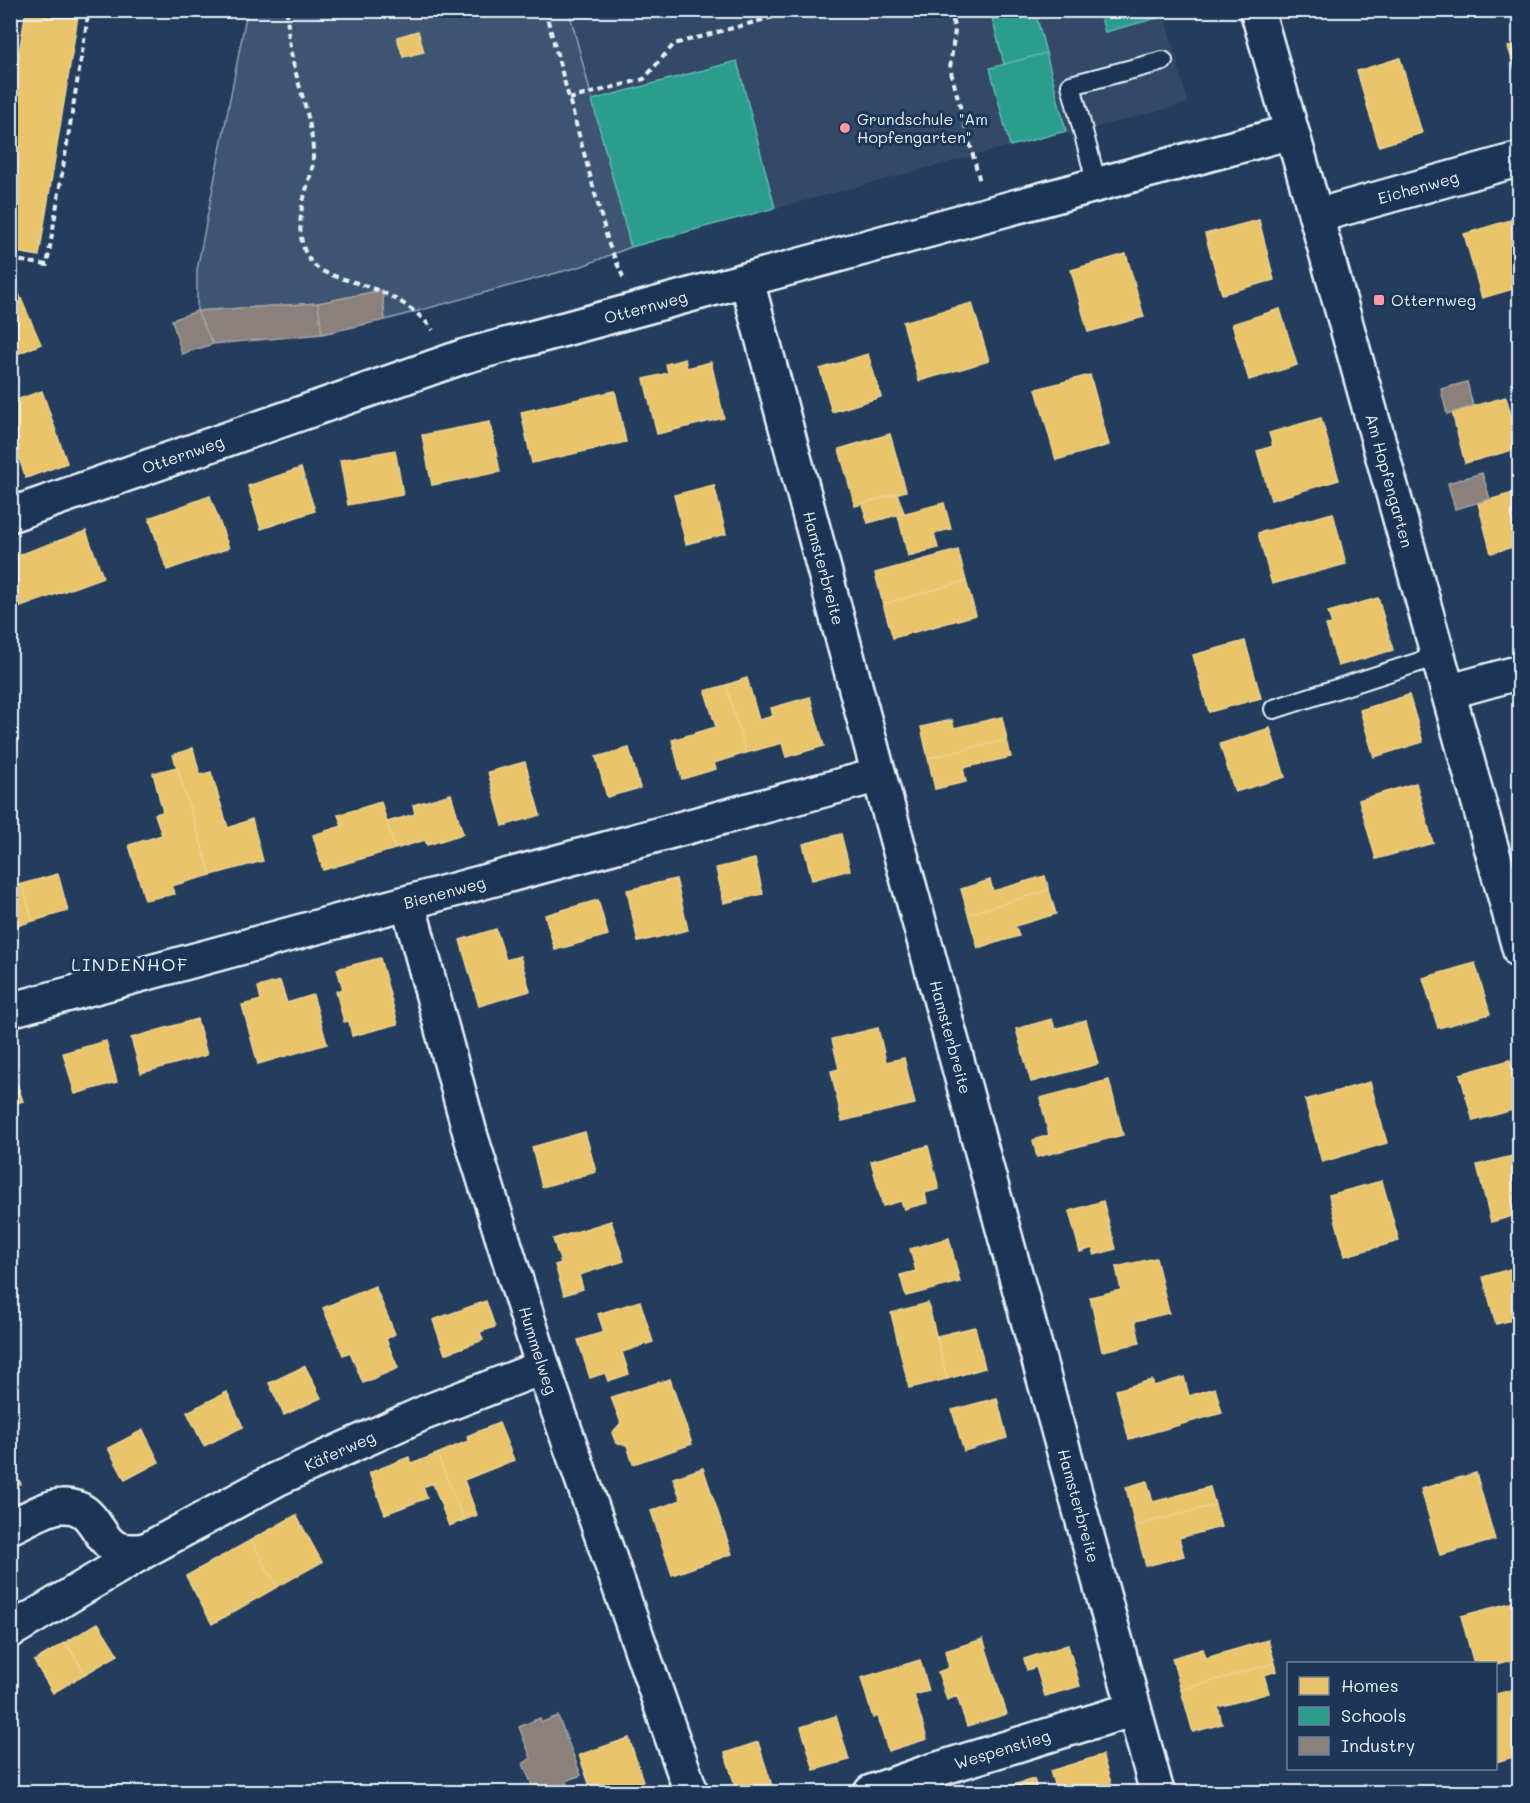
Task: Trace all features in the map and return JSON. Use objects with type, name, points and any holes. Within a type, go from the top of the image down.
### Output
[{"type":"street","name":"Am Hopfengarten","points":[[1257,10],[1520,951]]},
{"type":"street","name":"Otternweg","points":[[10,515],[445,363],[1291,132]]},
{"type":"street","name":"Eichenweg","points":[[1316,216],[1520,159]]},
{"type":"street","name":"Hamsterbreite","points":[[747,281],[879,775],[1157,1792]]},
{"type":"street","points":[[1448,692],[1520,672]]},
{"type":"street","name":"Bienenweg","points":[[10,1010],[879,775]]},
{"type":"street","name":"Hummelweg","points":[[408,903],[471,1137],[543,1367],[691,1792]]},
{"type":"street","name":"Käferweg","points":[[10,1631],[146,1550],[277,1479],[424,1413],[543,1367]]},
{"type":"street","points":[[10,1527],[56,1507],[69,1506],[76,1508],[94,1521],[106,1540],[115,1548],[124,1551],[146,1550]]},
{"type":"street","name":"Wespenstieg","points":[[871,1792],[1134,1710]]},
{"type":"lane","points":[[1097,185],[1071,85],[1163,61]]},
{"type":"lane","points":[[1274,709],[1438,656]]},
{"type":"path","points":[[10,259],[47,265],[89,10]]},
{"type":"path","points":[[287,10],[290,47],[312,134],[311,179],[301,214],[301,237],[307,258],[319,269],[330,274],[366,285],[398,299],[424,318],[437,336],[445,363]]},
{"type":"path","points":[[545,10],[609,245],[637,310]]},
{"type":"path","points":[[569,99],[644,79],[674,44],[800,10]]},
{"type":"path","points":[[950,10],[956,30],[950,68],[989,214]]},
{"type":"shaded area","points":[[247,11],[569,11],[631,247],[582,266],[385,320],[382,291],[318,303],[197,311],[197,270]]},
{"type":"shaded area","name":"Grundschule \"Am Hopfengarten\"","points":[[569,11],[1159,11],[1161,17],[1165,16],[1188,103],[1067,135],[1066,131],[631,247]]},
{"type":"building: Homes","points":[[26,10],[79,10],[39,256],[10,251],[10,107]]},
{"type":"building: Homes","points":[[418,31],[424,52],[403,57],[397,37]]},
{"type":"building: Homes","points":[[1520,43],[1520,85],[1508,47]]},
{"type":"building: Homes","points":[[1400,58],[1422,133],[1379,146],[1357,71]]},
{"type":"building: Homes","points":[[1520,217],[1520,287],[1482,298],[1464,234]]},
{"type":"building: Homes","points":[[1259,220],[1274,280],[1222,294],[1205,234]]},
{"type":"building: Homes","points":[[1126,254],[1144,317],[1088,332],[1071,270]]},
{"type":"building: Homes","points":[[19,294],[41,344],[10,357],[10,297]]},
{"type":"building: Homes","points":[[972,303],[989,361],[919,381],[903,322]]},
{"type":"building: Homes","points":[[1280,309],[1297,365],[1249,380],[1232,324]]},
{"type":"building: Homes","points":[[868,354],[881,397],[832,412],[820,369]]},
{"type":"building: Homes","points":[[685,359],[687,368],[711,362],[724,418],[657,434],[644,379],[668,373],[666,364]]},
{"type":"building: Homes","points":[[1090,375],[1109,445],[1056,460],[1036,389]]},
{"type":"building: Homes","points":[[42,391],[67,463],[26,478],[10,433],[10,402]]},
{"type":"building: Homes","points":[[615,391],[626,442],[532,463],[521,412]]},
{"type":"building: Homes","points":[[1506,397],[1520,448],[1465,463],[1452,412]]},
{"type":"building: Homes","points":[[1321,418],[1339,480],[1271,500],[1257,451],[1273,446],[1269,433]]},
{"type":"building: Homes","points":[[490,422],[500,472],[432,485],[422,435]]},
{"type":"building: Homes","points":[[890,434],[906,491],[855,506],[839,449]]},
{"type":"building: Homes","points":[[395,450],[403,495],[348,505],[340,460]]},
{"type":"building: Homes","points":[[301,468],[315,511],[261,529],[248,486]]},
{"type":"building: Homes","points":[[714,485],[726,534],[686,544],[674,495]]},
{"type":"building: Homes","points":[[1520,491],[1520,545],[1491,553],[1478,503]]},
{"type":"building: Homes","points":[[897,493],[904,513],[868,523],[862,504]]},
{"type":"building: Homes","points":[[210,496],[229,548],[167,570],[149,518]]},
{"type":"building: Homes","points":[[944,503],[951,529],[934,533],[938,548],[908,556],[898,515]]},
{"type":"building: Homes","points":[[1333,513],[1346,564],[1272,584],[1258,533]]},
{"type":"building: Homes","points":[[86,531],[103,577],[10,611],[10,558]]},
{"type":"building: Homes","points":[[958,550],[966,581],[883,604],[875,573]]},
{"type":"building: Homes","points":[[966,581],[976,615],[893,638],[883,604]]},
{"type":"building: Homes","points":[[1378,598],[1393,650],[1338,666],[1326,625],[1332,624],[1328,612]]},
{"type":"building: Homes","points":[[1245,641],[1261,698],[1209,712],[1193,655]]},
{"type":"building: Homes","points":[[747,678],[759,720],[773,716],[771,708],[810,697],[824,746],[786,757],[782,743],[746,753],[726,685]]},
{"type":"building: Homes","points":[[726,685],[746,753],[714,763],[716,769],[682,779],[672,740],[716,727],[705,691]]},
{"type":"building: Homes","points":[[1409,695],[1423,742],[1374,757],[1360,710]]},
{"type":"building: Homes","points":[[1002,717],[1007,740],[928,758],[921,727],[952,720],[954,728]]},
{"type":"building: Homes","points":[[1270,728],[1285,777],[1235,792],[1220,744]]},
{"type":"building: Homes","points":[[1007,740],[1011,757],[963,768],[966,782],[935,789],[928,758]]},
{"type":"building: Homes","points":[[193,748],[200,775],[211,772],[228,828],[252,819],[263,861],[211,875],[173,755]]},
{"type":"building: Homes","points":[[629,748],[640,788],[607,797],[596,757]]},
{"type":"building: Homes","points":[[525,762],[540,815],[503,826],[488,772]]},
{"type":"building: Homes","points":[[177,767],[211,875],[171,886],[175,894],[145,900],[129,845],[162,835],[155,814],[163,812],[153,773]]},
{"type":"building: Homes","points":[[1416,783],[1433,843],[1376,859],[1359,800]]},
{"type":"building: Homes","points":[[451,794],[463,834],[427,845],[425,840],[395,849],[387,822],[415,814],[413,805]]},
{"type":"building: Homes","points":[[381,802],[395,849],[323,870],[313,835],[342,826],[338,815]]},
{"type":"building: Homes","points":[[841,834],[850,870],[812,880],[803,844]]},
{"type":"building: Homes","points":[[755,859],[763,894],[724,903],[716,868]]},
{"type":"building: Homes","points":[[58,874],[68,911],[33,921],[22,884]]},
{"type":"building: Homes","points":[[1045,876],[1049,890],[968,914],[961,889],[990,880],[993,891]]},
{"type":"building: Homes","points":[[676,879],[688,930],[638,942],[627,890]]},
{"type":"building: Homes","points":[[22,884],[33,921],[10,928],[10,887]]},
{"type":"building: Homes","points":[[1049,890],[1056,914],[1015,926],[1019,936],[978,948],[968,914]]},
{"type":"building: Homes","points":[[598,900],[608,935],[555,950],[545,915]]},
{"type":"building: Homes","points":[[496,929],[506,960],[520,956],[530,991],[479,1006],[460,940]]},
{"type":"building: Homes","points":[[380,958],[398,1024],[352,1036],[349,1021],[344,1022],[336,991],[343,989],[337,969]]},
{"type":"building: Homes","points":[[1475,963],[1490,1014],[1438,1028],[1423,978]]},
{"type":"building: Homes","points":[[280,981],[287,1003],[313,995],[327,1044],[258,1064],[242,1005],[261,1000],[258,987]]},
{"type":"building: Homes","points":[[197,1019],[207,1055],[141,1073],[131,1038]]},
{"type":"building: Homes","points":[[1052,1019],[1055,1029],[1086,1020],[1098,1064],[1031,1082],[1016,1029]]},
{"type":"building: Homes","points":[[878,1028],[886,1062],[904,1058],[915,1104],[842,1121],[831,1071],[839,1069],[832,1039]]},
{"type":"building: Homes","points":[[106,1041],[117,1082],[75,1094],[63,1053]]},
{"type":"building: Homes","points":[[1510,1060],[1520,1095],[1520,1108],[1473,1121],[1460,1074]]},
{"type":"building: Homes","points":[[10,1064],[23,1101],[10,1105]]},
{"type":"building: Homes","points":[[1109,1080],[1123,1135],[1037,1157],[1033,1140],[1049,1135],[1040,1098]]},
{"type":"building: Homes","points":[[1370,1082],[1387,1143],[1322,1162],[1305,1100]]},
{"type":"building: Homes","points":[[585,1132],[596,1172],[542,1187],[532,1147]]},
{"type":"building: Homes","points":[[928,1146],[939,1189],[925,1193],[927,1203],[904,1209],[901,1201],[883,1206],[871,1161]]},
{"type":"building: Homes","points":[[1520,1154],[1520,1214],[1491,1222],[1477,1165]]},
{"type":"building: Homes","points":[[1382,1181],[1399,1241],[1345,1256],[1329,1195]]},
{"type":"building: Homes","points":[[1103,1201],[1116,1249],[1094,1255],[1093,1248],[1080,1252],[1069,1211]]},
{"type":"building: Homes","points":[[611,1221],[624,1261],[579,1275],[583,1289],[564,1295],[555,1265],[561,1263],[553,1239]]},
{"type":"building: Homes","points":[[949,1238],[960,1282],[906,1296],[900,1275],[916,1271],[910,1249]]},
{"type":"building: Homes","points":[[1156,1258],[1169,1313],[1135,1321],[1140,1343],[1102,1351],[1090,1297],[1121,1290],[1116,1267]]},
{"type":"building: Homes","points":[[1520,1266],[1520,1318],[1496,1324],[1483,1277]]},
{"type":"building: Homes","points":[[375,1286],[395,1334],[386,1339],[398,1368],[363,1383],[350,1352],[343,1355],[323,1308]]},
{"type":"building: Homes","points":[[486,1301],[495,1327],[480,1332],[483,1340],[445,1354],[433,1320]]},
{"type":"building: Homes","points":[[640,1301],[653,1342],[622,1352],[629,1374],[608,1381],[605,1373],[590,1378],[578,1340],[604,1332],[598,1314]]},
{"type":"building: Homes","points":[[928,1303],[947,1379],[909,1388],[891,1313]]},
{"type":"building: Homes","points":[[975,1327],[985,1368],[947,1379],[937,1336]]},
{"type":"building: Homes","points":[[305,1366],[321,1398],[284,1415],[269,1383]]},
{"type":"building: Homes","points":[[1184,1377],[1189,1396],[1215,1388],[1222,1413],[1129,1439],[1116,1390],[1152,1380],[1154,1386]]},
{"type":"building: Homes","points":[[670,1379],[692,1444],[633,1464],[627,1445],[616,1443],[612,1433],[621,1423],[611,1397]]},
{"type":"building: Homes","points":[[227,1392],[243,1427],[204,1446],[187,1412]]},
{"type":"building: Homes","points":[[997,1398],[1007,1438],[964,1451],[952,1410]]},
{"type":"building: Homes","points":[[499,1423],[514,1460],[464,1480],[477,1515],[464,1520],[437,1454],[468,1441],[467,1436]]},
{"type":"building: Homes","points":[[143,1430],[159,1462],[125,1480],[108,1448]]},
{"type":"building: Homes","points":[[437,1454],[464,1520],[449,1526],[433,1483],[423,1487],[427,1498],[385,1514],[369,1473],[409,1457],[411,1464]]},
{"type":"building: Homes","points":[[10,1463],[21,1484],[10,1489]]},
{"type":"building: Homes","points":[[703,1468],[732,1554],[672,1575],[651,1511],[681,1500],[673,1478]]},
{"type":"building: Homes","points":[[1476,1473],[1495,1540],[1440,1555],[1421,1489]]},
{"type":"building: Homes","points":[[1147,1481],[1153,1502],[1210,1487],[1215,1505],[1135,1526],[1126,1487]]},
{"type":"building: Homes","points":[[1215,1505],[1221,1527],[1179,1538],[1184,1556],[1146,1566],[1135,1526]]},
{"type":"building: Homes","points":[[296,1515],[322,1562],[277,1587],[251,1540]]},
{"type":"building: Homes","points":[[251,1540],[277,1587],[212,1624],[186,1576]]},
{"type":"building: Homes","points":[[1514,1602],[1520,1623],[1520,1658],[1497,1664],[1473,1662],[1461,1616]]},
{"type":"building: Homes","points":[[98,1623],[118,1655],[85,1674],[66,1642]]},
{"type":"building: Homes","points":[[983,1639],[1007,1714],[967,1726],[957,1696],[947,1700],[938,1672],[949,1668],[945,1651]]},
{"type":"building: Homes","points":[[1268,1640],[1275,1663],[1181,1690],[1172,1658],[1203,1649],[1206,1658]]},
{"type":"building: Homes","points":[[66,1642],[85,1674],[53,1693],[34,1661]]},
{"type":"building: Homes","points":[[1068,1645],[1080,1686],[1045,1696],[1036,1667],[1027,1670],[1024,1659]]},
{"type":"building: Homes","points":[[920,1660],[929,1691],[914,1695],[927,1739],[888,1751],[878,1716],[873,1718],[861,1678]]},
{"type":"building: Homes","points":[[1275,1663],[1277,1671],[1264,1675],[1269,1693],[1218,1707],[1222,1724],[1193,1732],[1181,1690]]},
{"type":"building: Homes","points":[[1520,1688],[1520,1755],[1497,1762],[1497,1694]]},
{"type":"building: Homes","points":[[836,1716],[849,1760],[814,1770],[801,1727]]},
{"type":"building: Homes","points":[[629,1738],[643,1781],[633,1785],[635,1792],[592,1792],[579,1755]]},
{"type":"building: Homes","points":[[758,1742],[772,1786],[750,1792],[737,1792],[725,1753]]},
{"type":"building: Homes","points":[[1102,1755],[1114,1792],[1064,1792],[1061,1785],[1055,1787],[1050,1771]]},
{"type":"building: Homes","points":[[1034,1779],[1038,1792],[988,1792]]},
{"type":"building: Schools","points":[[990,10],[1035,10],[1046,53],[1004,64]]},
{"type":"building: Schools","points":[[1099,10],[1159,10],[1161,17],[1105,32]]},
{"type":"building: Schools","points":[[1046,53],[1066,131],[1010,146],[990,68]]},
{"type":"building: Schools","points":[[737,61],[775,208],[631,247],[592,100]]},
{"type":"building: Industry","points":[[382,290],[385,320],[322,334],[318,303]]},
{"type":"building: Industry","points":[[318,303],[322,334],[213,344],[197,311]]},
{"type":"building: Industry","points":[[197,311],[213,344],[182,354],[172,320]]},
{"type":"building: Industry","points":[[1467,382],[1473,406],[1447,414],[1441,389]]},
{"type":"building: Industry","points":[[1482,473],[1490,499],[1455,509],[1448,483]]},
{"type":"building: Industry","points":[[558,1716],[581,1775],[566,1781],[569,1790],[535,1792],[523,1764],[531,1758],[519,1727],[540,1718],[542,1722]]},
{"type":"place","name":"Grundschule \"Am Hopfengarten\"","points":[[845,128]]},
{"type":"place","name":"Otternweg","points":[[1379,300]]},
{"type":"district","name":"LINDENHOF","points":[[130,965]]}]
